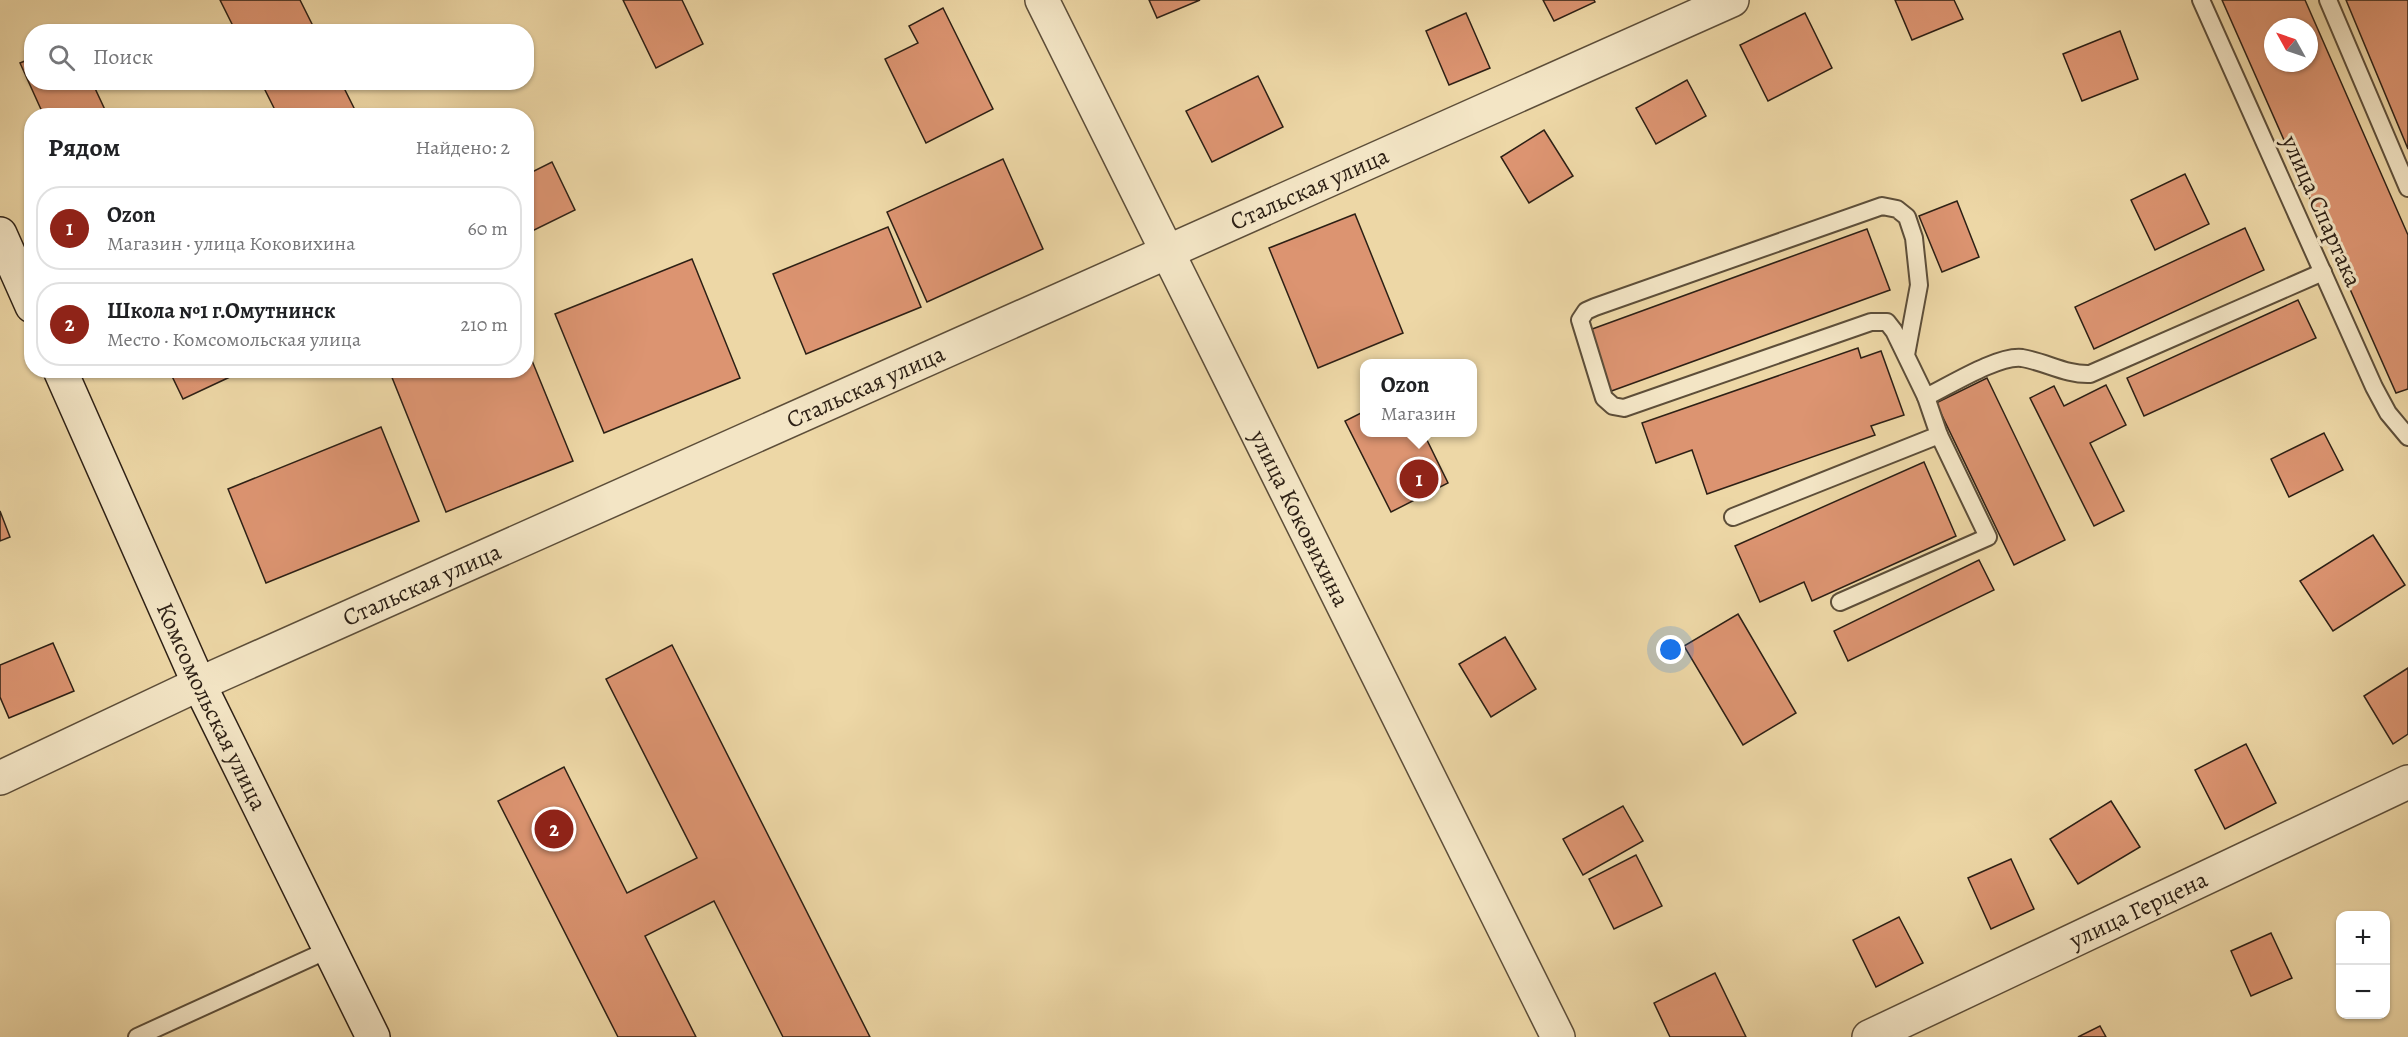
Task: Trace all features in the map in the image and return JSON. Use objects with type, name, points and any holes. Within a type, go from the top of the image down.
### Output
[{"type":"street","name":"улица Коковихина","points":[[1042,0],[1558,1037]]},
{"type":"street","name":"Стальская улица","points":[[0,778],[199,684],[1168,254],[1732,0]]},
{"type":"street","points":[[0,234],[24,288]]},
{"type":"street","name":"Комсомольская улица","points":[[64,378],[199,684],[373,1037]]},
{"type":"street","name":"улица Герцена","points":[[1869,1037],[2408,782]]},
{"type":"lane","name":"улица Спартака","points":[[2201,0],[2374,387],[2388,413],[2408,437]]},
{"type":"lane","points":[[2328,0],[2408,188]]},
{"type":"lane","points":[[1840,602],[1988,537],[1939,435],[1926,397],[1887,322],[1871,322],[1624,408],[1613,406],[1604,398],[1580,320],[1586,311],[1595,307],[1882,206],[1897,209],[1906,216],[1914,238],[1919,285],[1906,355]]},
{"type":"lane","points":[[1926,397],[2005,359],[2020,358],[2072,374],[2090,374],[2323,272]]},
{"type":"lane","points":[[1733,517],[1939,435]]},
{"type":"lane","points":[[137,1037],[330,949]]},
{"type":"building","points":[[220,0],[300,0],[312,24],[232,24]]},
{"type":"building","points":[[623,0],[682,0],[703,44],[656,68]]},
{"type":"building","points":[[1149,0],[1200,0],[1157,18]]},
{"type":"building","points":[[1543,0],[1594,0],[1595,2],[1554,21]]},
{"type":"building","points":[[1895,0],[1954,0],[1963,19],[1912,40]]},
{"type":"building","points":[[2222,0],[2305,0],[2313,18],[2264,18],[2264,72],[2318,72],[2318,30],[2408,235],[2408,389],[2396,393]]},
{"type":"building","points":[[2346,0],[2408,0],[2408,149]]},
{"type":"building","points":[[943,8],[993,109],[926,143],[885,59],[918,43],[909,26]]},
{"type":"building","points":[[1466,13],[1490,68],[1449,85],[1426,31]]},
{"type":"building","points":[[1805,13],[1832,68],[1768,101],[1740,45]]},
{"type":"building","points":[[2120,31],[2138,79],[2082,101],[2063,54]]},
{"type":"building","points":[[1258,76],[1283,127],[1212,162],[1186,111]]},
{"type":"building","points":[[1687,80],[1706,116],[1656,144],[1636,108]]},
{"type":"building","points":[[32,90],[96,90],[104,108],[40,108]]},
{"type":"building","points":[[265,90],[345,90],[354,108],[274,108]]},
{"type":"building","points":[[1544,130],[1573,176],[1529,203],[1501,157]]},
{"type":"building","points":[[1003,159],[1043,249],[927,302],[887,212]]},
{"type":"building","points":[[552,162],[575,210],[534,230],[534,171]]},
{"type":"building","points":[[2185,174],[2209,224],[2155,250],[2131,200]]},
{"type":"building","points":[[1957,201],[1979,257],[1942,272],[1919,216]]},
{"type":"building","points":[[1355,214],[1403,333],[1318,368],[1269,248]]},
{"type":"building","points":[[888,227],[921,307],[806,354],[773,274]]},
{"type":"building","points":[[2245,228],[2264,270],[2094,349],[2075,307]]},
{"type":"building","points":[[1867,229],[1890,290],[1606,393],[1584,332]]},
{"type":"building","points":[[692,259],[740,378],[604,433],[555,314]]},
{"type":"building","points":[[2298,300],[2316,338],[2144,416],[2127,378]]},
{"type":"building","points":[[1858,348],[1861,358],[1881,351],[1904,415],[1871,426],[1875,435],[1707,494],[1692,450],[1656,463],[1642,423]]},
{"type":"building","points":[[534,366],[573,461],[446,512],[392,378],[534,378]]},
{"type":"building","points":[[173,378],[228,378],[183,399]]},
{"type":"building","points":[[1987,378],[2065,540],[2014,565],[1936,403]]},
{"type":"building","points":[[2106,385],[2126,425],[2090,443],[2124,511],[2094,526],[2030,398],[2054,386],[2064,406]]},
{"type":"building","points":[[1360,414],[1360,437],[1425,437],[1448,483],[1391,512],[1345,421]]},
{"type":"building","points":[[381,427],[419,521],[266,583],[228,489]]},
{"type":"building","points":[[2324,433],[2343,470],[2289,497],[2271,459]]},
{"type":"building","points":[[1924,462],[1956,536],[1812,601],[1804,582],[1760,602],[1735,546]]},
{"type":"building","points":[[0,511],[10,537],[0,541]]},
{"type":"building","points":[[2373,535],[2405,585],[2333,631],[2300,581]]},
{"type":"building","points":[[1979,560],[1994,590],[1848,661],[1834,631]]},
{"type":"building","points":[[1738,614],[1796,713],[1743,745],[1684,646]]},
{"type":"building","points":[[1505,637],[1536,689],[1491,717],[1459,664]]},
{"type":"building","points":[[53,643],[74,691],[9,718],[0,697],[0,665]]},
{"type":"building","points":[[672,645],[870,1037],[783,1037],[714,901],[645,936],[696,1037],[618,1037],[498,801],[564,767],[627,893],[697,858],[606,679]]},
{"type":"building","points":[[2408,668],[2408,734],[2393,744],[2364,696]]},
{"type":"building","points":[[2246,744],[2276,803],[2225,829],[2195,770]]},
{"type":"building","points":[[2111,801],[2140,847],[2078,884],[2050,839]]},
{"type":"building","points":[[1623,806],[1643,841],[1583,875],[1563,839]]},
{"type":"building","points":[[1636,855],[1662,906],[1614,929],[1589,879]]},
{"type":"building","points":[[2011,859],[2034,909],[1991,929],[1968,878]]},
{"type":"building","points":[[1899,917],[1923,963],[1876,987],[1853,940]]},
{"type":"building","points":[[2271,933],[2292,978],[2251,996],[2231,951]]},
{"type":"building","points":[[1715,973],[1746,1037],[1670,1037],[1654,1003]]},
{"type":"building","points":[[2100,1026],[2106,1037],[2078,1037]]},
{"type":"place","name":"Ozon","points":[[1419,479]]},
{"type":"place","name":"Школа №1 г.Омутнинск","points":[[554,829]]}]
